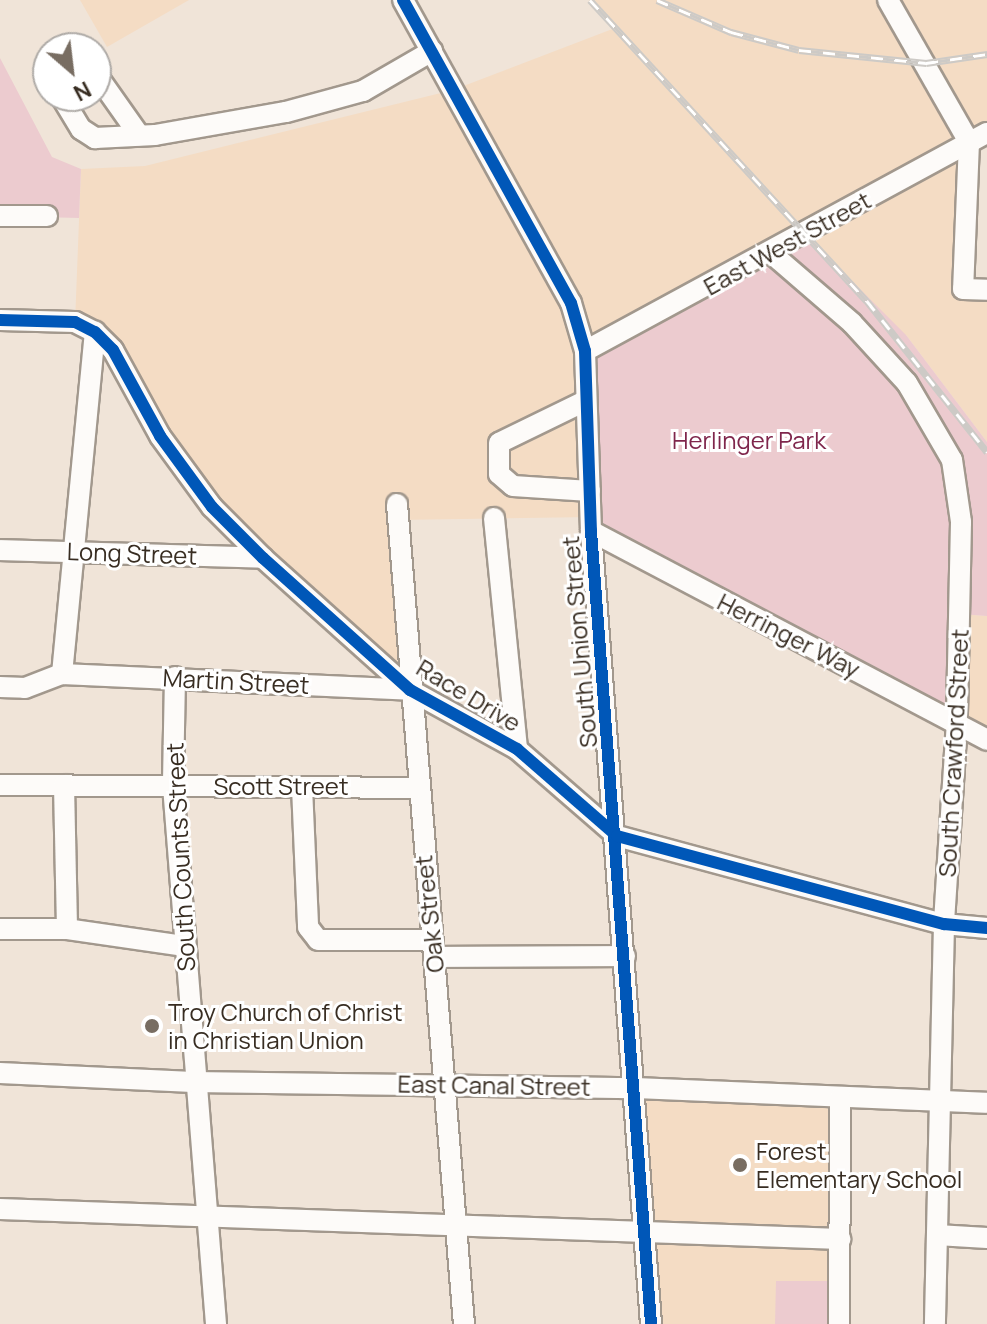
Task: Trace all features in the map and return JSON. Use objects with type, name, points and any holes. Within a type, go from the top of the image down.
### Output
[{"type":"street","name":"South Union Street","points":[[403,0],[571,303],[585,351],[583,402],[591,531],[617,836],[651,1324]]},
{"type":"street","points":[[888,0],[978,138],[963,289],[987,290]]},
{"type":"street","points":[[71,112],[81,129],[95,138],[139,135],[286,112],[363,91],[432,51]]},
{"type":"street","points":[[112,97],[139,135]]},
{"type":"street","name":"East West Street","points":[[585,351],[771,253],[978,138]]},
{"type":"street","points":[[0,216],[47,216]]},
{"type":"street","name":"South Crawford Street","points":[[771,253],[852,323],[907,383],[952,460],[961,522],[957,721],[944,924],[935,1324]]},
{"type":"street","points":[[0,320],[75,322],[95,332],[62,674],[25,688],[0,687]]},
{"type":"street","name":"Race Drive","points":[[95,332],[113,350],[160,436],[203,495],[263,558],[410,690],[517,749],[617,836],[944,924],[987,928]]},
{"type":"street","points":[[583,402],[499,443],[499,474],[513,486],[590,491]]},
{"type":"street","name":"Oak Street","points":[[397,504],[417,788],[446,1084],[464,1324]]},
{"type":"street","points":[[494,518],[517,749]]},
{"type":"street","name":"Herringer Way","points":[[591,531],[957,721],[987,740]]},
{"type":"street","name":"Long Street","points":[[0,550],[263,558]]},
{"type":"street","name":"Martin Street","points":[[62,674],[410,690]]},
{"type":"street","name":"South Counts Street","points":[[175,677],[173,786],[193,1082],[216,1324]]},
{"type":"street","name":"Scott Street","points":[[0,785],[417,788]]},
{"type":"street","points":[[64,785],[67,929]]},
{"type":"street","points":[[302,787],[308,927],[318,940],[433,949],[625,956]]},
{"type":"street","points":[[0,929],[67,929],[184,946]]},
{"type":"street","name":"East Canal Street","points":[[0,1073],[193,1082],[634,1088],[987,1103]]},
{"type":"street","points":[[839,1324],[840,1097]]},
{"type":"street","points":[[0,1209],[206,1220],[457,1225],[840,1239]]},
{"type":"street","points":[[937,1235],[987,1238]]},
{"type":"shaded area","points":[[80,0],[189,0],[112,44],[112,32],[98,32]]},
{"type":"shaded area","points":[[591,0],[987,0],[987,133],[969,143],[963,288],[987,290],[987,442],[906,335],[591,517],[398,520],[410,690],[212,507],[113,350],[75,323],[81,169],[145,166],[453,90],[615,28]]},
{"type":"shaded area","points":[[959,614],[987,616],[987,740],[957,721]]},
{"type":"shaded area","name":"Forest Elementary School","points":[[634,1088],[840,1097],[839,1324],[651,1324]]},
{"type":"green space","points":[[0,58],[52,157],[81,169],[79,218],[0,216]]},
{"type":"green space","name":"Herlinger Park","points":[[804,233],[906,335],[987,442],[987,616],[960,614],[957,721],[591,531],[585,351]]},
{"type":"green space","points":[[776,1281],[840,1281],[839,1324],[775,1324]]},
{"type":"railway","points":[[590,0],[867,301],[987,452]]},
{"type":"railway","points":[[657,0],[731,32],[799,50],[926,63],[987,54]]},
{"type":"cycle path","points":[[403,0],[571,303],[585,351],[591,531],[651,1324]]},
{"type":"cycle path","points":[[0,320],[75,322],[95,332],[113,350],[160,436],[212,507],[263,558],[410,690],[517,749],[617,836],[944,924],[987,928]]},
{"type":"place","name":"Troy Church of Christ in Christian Union","points":[[152,1026]]},
{"type":"place","name":"Forest Elementary School","points":[[740,1165]]}]
